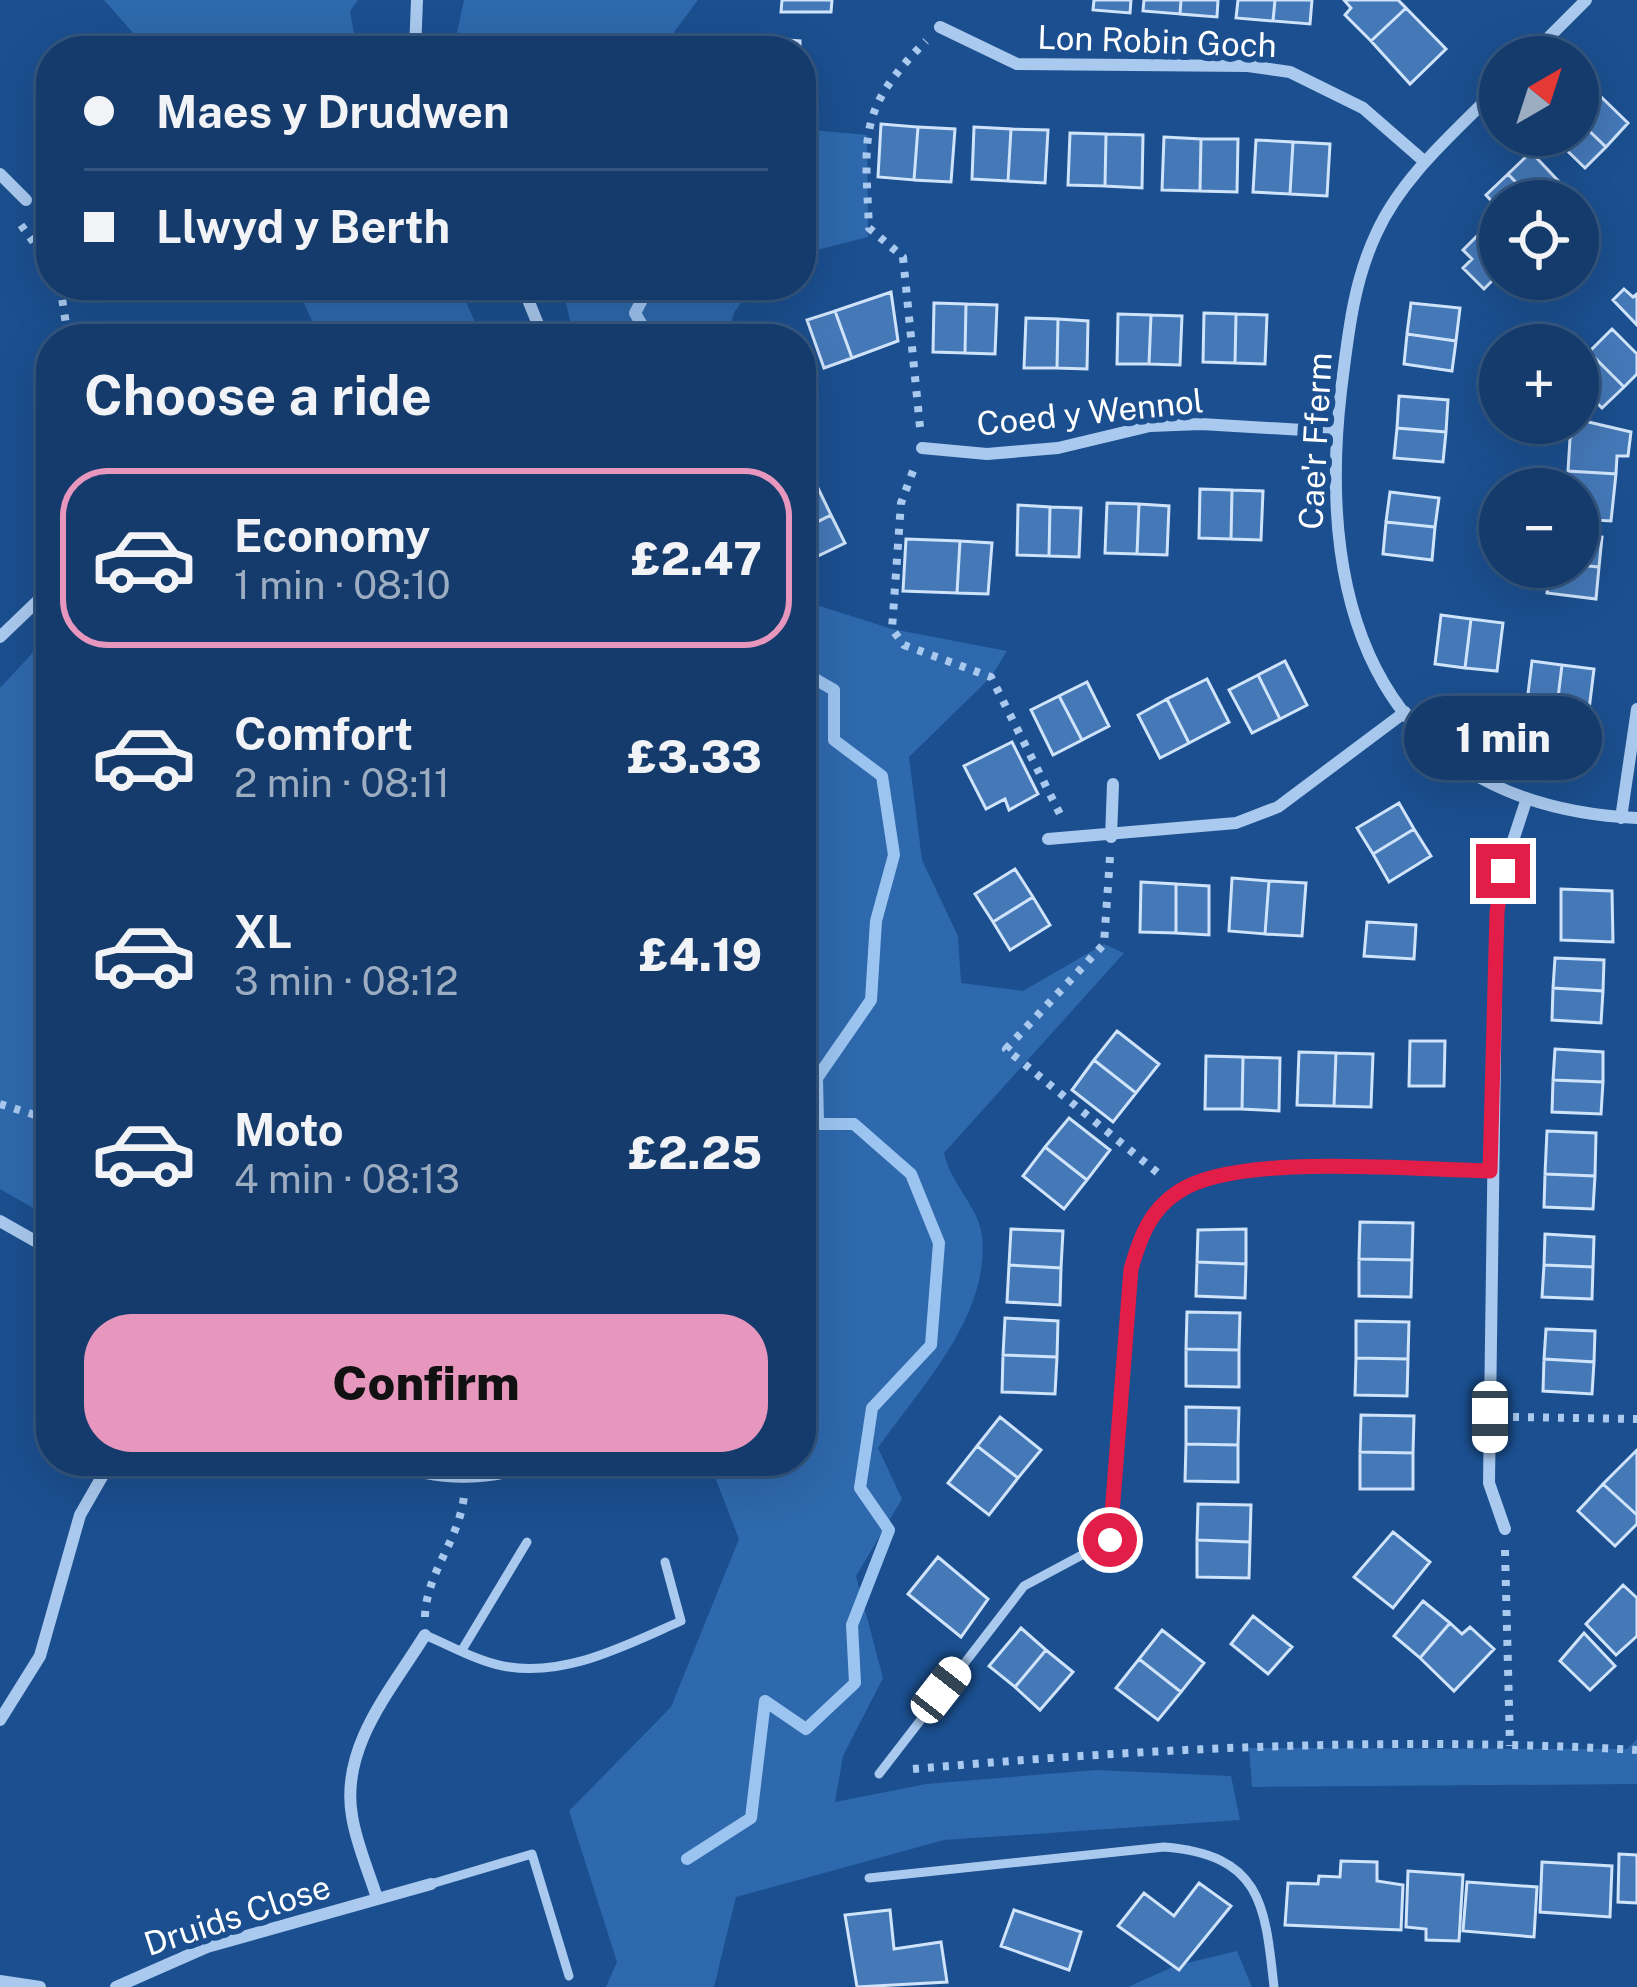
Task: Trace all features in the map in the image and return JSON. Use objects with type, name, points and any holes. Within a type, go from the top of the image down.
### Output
[{"type":"street","points":[[416,36],[417,0]]},
{"type":"street","points":[[1550,36],[1586,0]]},
{"type":"street","name":"Lon Robin Goch","points":[[940,27],[1017,64],[1248,66],[1290,72],[1364,107],[1425,162]]},
{"type":"street","name":"Cae'r Fferm","points":[[1479,107],[1425,162],[1378,228],[1359,278],[1333,495],[1342,583],[1378,675],[1405,712],[1455,762],[1526,801],[1637,818]]},
{"type":"street","points":[[0,174],[26,200]]},
{"type":"street","name":"Coed y Wennol","points":[[922,448],[988,454],[1184,425],[1337,432]]},
{"type":"street","points":[[0,637],[36,602]]},
{"type":"street","points":[[1621,818],[1637,709]]},
{"type":"street","points":[[1048,839],[1236,823],[1278,807],[1405,712]]},
{"type":"street","points":[[1111,837],[1112,784]]},
{"type":"street","points":[[1504,1529],[1490,1483],[1490,1171],[1497,912],[1503,871],[1526,801]]},
{"type":"street","points":[[1110,1540],[1131,1269],[1141,1234],[1158,1208],[1180,1190],[1246,1170],[1490,1171]]},
{"type":"street","points":[[0,1221],[36,1241]]},
{"type":"street","points":[[0,1720],[40,1656],[80,1514],[102,1476]]},
{"type":"street","points":[[458,1476],[471,1476]]},
{"type":"street","name":"Druids Close","points":[[377,1898],[352,1816],[350,1774],[363,1734],[425,1635]]},
{"type":"street","name":"Druids Close","points":[[116,1987],[207,1947],[431,1884]]},
{"type":"street","points":[[0,1982],[40,1987]]},
{"type":"lane","points":[[879,1774],[1024,1586],[1110,1540]]},
{"type":"lane","points":[[462,1650],[527,1543]]},
{"type":"lane","points":[[425,1635],[501,1666],[550,1668],[608,1652],[681,1621],[665,1562]]},
{"type":"lane","points":[[869,1878],[1165,1847],[1200,1850],[1244,1876],[1260,1898],[1274,1987]]},
{"type":"lane","points":[[431,1884],[532,1855],[569,1976]]},
{"type":"path","points":[[940,27],[884,83],[867,134],[869,228],[903,257],[922,448],[901,503],[892,629],[904,644],[991,677],[1072,838]]},
{"type":"path","points":[[26,200],[14,216],[36,246]]},
{"type":"path","points":[[1111,837],[1104,944],[1006,1049],[1180,1190]]},
{"type":"path","points":[[0,1104],[36,1115]]},
{"type":"path","points":[[1490,1417],[1637,1419]]},
{"type":"path","points":[[425,1635],[426,1592],[461,1522],[466,1477]]},
{"type":"path","points":[[1504,1529],[1510,1746]]},
{"type":"path","points":[[879,1774],[1107,1752],[1510,1746],[1637,1750]]},
{"type":"shaded area","points":[[104,0],[358,0],[350,11],[354,36],[136,36]]},
{"type":"shaded area","points":[[464,0],[698,0],[671,36],[456,36]]},
{"type":"shaded area","points":[[816,130],[867,135],[868,237],[816,250]]},
{"type":"shaded area","points":[[303,300],[465,300],[476,324],[313,324]]},
{"type":"shaded area","points":[[565,300],[743,300],[730,324],[571,324]]},
{"type":"shaded area","points":[[816,605],[892,629],[1007,651],[991,677],[909,757],[922,860],[958,936],[961,983],[1023,991],[1104,944],[1124,953],[944,1153],[980,1226],[982,1266],[975,1295],[949,1349],[878,1448],[902,1499],[856,1576],[883,1678],[843,1756],[835,1802],[926,1784],[1096,1770],[1231,1776],[1240,1820],[944,1840],[736,1897],[714,1987],[606,1987],[617,1962],[569,1811],[671,1707],[739,1539],[715,1476],[816,1476]]},
{"type":"shaded area","points":[[36,649],[36,1209],[0,1189],[0,688]]},
{"type":"shaded area","points":[[1637,1739],[1637,1784],[1252,1787],[1249,1748],[1627,1749]]},
{"type":"shaded area","points":[[1237,1951],[1252,1987],[1128,1987],[1175,1966]]},
{"type":"building","points":[[782,0],[832,0],[831,12],[781,12]]},
{"type":"building","points":[[1094,0],[1131,0],[1130,13],[1093,10]]},
{"type":"building","points":[[1144,0],[1181,0],[1180,14],[1143,11]]},
{"type":"building","points":[[1181,0],[1218,0],[1217,17],[1180,14]]},
{"type":"building","points":[[1238,0],[1275,0],[1273,21],[1236,18]]},
{"type":"building","points":[[1275,0],[1312,0],[1310,24],[1273,21]]},
{"type":"building","points":[[1344,0],[1398,0],[1406,8],[1371,41],[1345,15],[1351,8]]},
{"type":"building","points":[[1406,8],[1446,49],[1410,84],[1371,41]]},
{"type":"building","points":[[1599,95],[1628,123],[1606,147],[1599,140]]},
{"type":"building","points":[[881,124],[918,127],[914,180],[878,177]]},
{"type":"building","points":[[918,127],[955,129],[951,182],[914,180]]},
{"type":"building","points":[[974,127],[1011,129],[1008,181],[972,179]]},
{"type":"building","points":[[1011,129],[1048,130],[1045,183],[1008,181]]},
{"type":"building","points":[[1070,133],[1106,134],[1105,186],[1068,185]]},
{"type":"building","points":[[1106,134],[1143,135],[1142,188],[1105,186]]},
{"type":"building","points":[[1164,137],[1201,139],[1200,191],[1162,190]]},
{"type":"building","points":[[1201,139],[1238,139],[1237,192],[1200,191]]},
{"type":"building","points":[[1256,140],[1293,142],[1290,194],[1253,192]]},
{"type":"building","points":[[1293,142],[1330,144],[1327,196],[1290,194]]},
{"type":"building","points":[[1527,156],[1535,156],[1557,180],[1514,180],[1508,174]]},
{"type":"building","points":[[1573,156],[1597,156],[1585,168]]},
{"type":"building","points":[[1479,234],[1479,284],[1463,268],[1472,259],[1463,250]]},
{"type":"building","points":[[1624,289],[1633,297],[1637,294],[1637,325],[1613,300]]},
{"type":"building","points":[[891,292],[898,341],[852,358],[835,311]]},
{"type":"building","points":[[934,303],[966,304],[965,353],[933,352]]},
{"type":"building","points":[[1411,303],[1460,308],[1456,341],[1407,334]]},
{"type":"building","points":[[966,304],[997,305],[995,354],[965,353]]},
{"type":"building","points":[[835,311],[852,358],[824,368],[816,345],[816,324],[807,320]]},
{"type":"building","points":[[1204,313],[1236,314],[1235,363],[1203,362]]},
{"type":"building","points":[[1118,314],[1151,315],[1149,364],[1117,364]]},
{"type":"building","points":[[1236,314],[1267,315],[1265,364],[1235,363]]},
{"type":"building","points":[[1151,315],[1182,316],[1180,365],[1149,364]]},
{"type":"building","points":[[1026,318],[1058,319],[1057,368],[1024,368]]},
{"type":"building","points":[[1058,319],[1088,321],[1087,369],[1057,368]]},
{"type":"building","points":[[1612,329],[1637,354],[1637,374],[1624,387],[1599,362],[1599,342]]},
{"type":"building","points":[[1407,334],[1456,341],[1452,371],[1404,364]]},
{"type":"building","points":[[1599,362],[1624,387],[1602,408],[1599,405]]},
{"type":"building","points":[[1399,396],[1448,400],[1446,432],[1397,428]]},
{"type":"building","points":[[1599,424],[1631,432],[1628,456],[1617,456],[1616,474],[1599,473],[1599,468],[1568,468],[1570,444],[1599,444]]},
{"type":"building","points":[[1397,428],[1446,432],[1443,462],[1394,458]]},
{"type":"building","points":[[1599,473],[1616,474],[1611,521],[1599,520]]},
{"type":"building","points":[[816,486],[831,515],[816,522]]},
{"type":"building","points":[[1200,489],[1232,490],[1231,539],[1199,538]]},
{"type":"building","points":[[1232,490],[1263,491],[1261,540],[1231,539]]},
{"type":"building","points":[[1390,492],[1439,498],[1435,527],[1386,522]]},
{"type":"building","points":[[1107,503],[1139,504],[1137,554],[1105,553]]},
{"type":"building","points":[[1139,504],[1169,506],[1167,555],[1137,554]]},
{"type":"building","points":[[1018,505],[1050,507],[1049,556],[1017,555]]},
{"type":"building","points":[[1050,507],[1081,508],[1079,557],[1049,556]]},
{"type":"building","points":[[831,515],[845,543],[816,557],[816,522]]},
{"type":"building","points":[[1386,522],[1435,527],[1432,560],[1383,554]]},
{"type":"building","points":[[906,539],[960,541],[957,593],[903,591]]},
{"type":"building","points":[[960,541],[992,543],[988,594],[957,593]]},
{"type":"building","points":[[1548,588],[1597,588],[1596,599],[1547,593]]},
{"type":"building","points":[[1441,615],[1471,619],[1465,668],[1435,664]]},
{"type":"building","points":[[1471,619],[1503,623],[1497,671],[1465,668]]},
{"type":"building","points":[[1285,661],[1307,705],[1280,719],[1258,675]]},
{"type":"building","points":[[1532,661],[1562,665],[1556,714],[1526,710]]},
{"type":"building","points":[[1562,665],[1594,669],[1588,718],[1556,714]]},
{"type":"building","points":[[1258,675],[1280,719],[1252,733],[1229,690]]},
{"type":"building","points":[[1207,679],[1229,722],[1189,743],[1167,699]]},
{"type":"building","points":[[1087,682],[1109,726],[1082,740],[1059,696]]},
{"type":"building","points":[[1059,696],[1082,740],[1053,755],[1031,710]]},
{"type":"building","points":[[1167,699],[1189,743],[1160,758],[1138,715]]},
{"type":"building","points":[[1012,742],[1038,794],[1009,810],[1005,799],[986,809],[964,766]]},
{"type":"building","points":[[1399,803],[1414,829],[1373,854],[1357,828]]},
{"type":"building","points":[[1414,829],[1431,856],[1389,882],[1373,854]]},
{"type":"building","points":[[1015,869],[1033,897],[993,922],[975,894]]},
{"type":"building","points":[[1232,878],[1269,881],[1265,934],[1229,931]]},
{"type":"building","points":[[1269,881],[1306,883],[1302,936],[1265,934]]},
{"type":"building","points":[[1141,882],[1176,884],[1176,933],[1140,932]]},
{"type":"building","points":[[1176,884],[1209,886],[1209,935],[1176,933]]},
{"type":"building","points":[[1561,889],[1612,891],[1613,942],[1561,940]]},
{"type":"building","points":[[1033,897],[1050,925],[1010,950],[993,922]]},
{"type":"building","points":[[1367,922],[1416,925],[1414,959],[1364,956]]},
{"type":"building","points":[[1555,958],[1604,960],[1603,991],[1553,988]]},
{"type":"building","points":[[1553,988],[1603,991],[1601,1023],[1552,1020]]},
{"type":"building","points":[[1117,1031],[1159,1064],[1136,1093],[1094,1060]]},
{"type":"building","points":[[1410,1041],[1445,1041],[1444,1086],[1409,1086]]},
{"type":"building","points":[[1555,1049],[1603,1052],[1603,1082],[1553,1080]]},
{"type":"building","points":[[1299,1052],[1336,1053],[1334,1106],[1297,1105]]},
{"type":"building","points":[[1336,1053],[1373,1054],[1371,1107],[1334,1106]]},
{"type":"building","points":[[1206,1056],[1243,1057],[1242,1109],[1205,1109]]},
{"type":"building","points":[[1243,1057],[1280,1058],[1279,1111],[1242,1109]]},
{"type":"building","points":[[1094,1060],[1136,1093],[1113,1122],[1072,1090]]},
{"type":"building","points":[[1553,1080],[1603,1082],[1601,1114],[1552,1112]]},
{"type":"building","points":[[1069,1118],[1110,1150],[1087,1180],[1045,1147]]},
{"type":"building","points":[[1547,1131],[1596,1133],[1595,1176],[1545,1174]]},
{"type":"building","points":[[1045,1147],[1087,1180],[1064,1209],[1023,1176]]},
{"type":"building","points":[[1545,1174],[1595,1176],[1593,1209],[1544,1207]]},
{"type":"building","points":[[1360,1222],[1413,1223],[1412,1260],[1359,1259]]},
{"type":"building","points":[[1011,1229],[1063,1231],[1061,1268],[1009,1265]]},
{"type":"building","points":[[1246,1229],[1246,1264],[1197,1262],[1198,1230]]},
{"type":"building","points":[[1545,1234],[1594,1237],[1593,1267],[1544,1265]]},
{"type":"building","points":[[1359,1259],[1412,1260],[1411,1297],[1359,1296]]},
{"type":"building","points":[[1197,1262],[1246,1264],[1245,1298],[1196,1296]]},
{"type":"building","points":[[1009,1265],[1061,1268],[1060,1305],[1007,1302]]},
{"type":"building","points":[[1544,1265],[1593,1267],[1592,1299],[1542,1297]]},
{"type":"building","points":[[1187,1312],[1240,1313],[1239,1350],[1186,1349]]},
{"type":"building","points":[[1005,1318],[1058,1321],[1057,1357],[1003,1355]]},
{"type":"building","points":[[1356,1321],[1409,1322],[1408,1359],[1356,1358]]},
{"type":"building","points":[[1546,1329],[1595,1331],[1594,1362],[1544,1359]]},
{"type":"building","points":[[1186,1349],[1239,1350],[1239,1387],[1186,1386]]},
{"type":"building","points":[[1003,1355],[1057,1357],[1055,1394],[1002,1392]]},
{"type":"building","points":[[1356,1358],[1408,1359],[1407,1396],[1355,1395]]},
{"type":"building","points":[[1544,1359],[1594,1362],[1592,1394],[1543,1391]]},
{"type":"building","points":[[1186,1407],[1239,1408],[1238,1445],[1186,1444]]},
{"type":"building","points":[[1361,1415],[1414,1416],[1413,1453],[1360,1452]]},
{"type":"building","points":[[1000,1417],[1041,1450],[1018,1478],[977,1446]]},
{"type":"building","points":[[1186,1444],[1238,1445],[1238,1482],[1185,1481]]},
{"type":"building","points":[[977,1446],[1018,1478],[989,1515],[948,1483]]},
{"type":"building","points":[[1637,1450],[1637,1515],[1603,1484]]},
{"type":"building","points":[[1360,1452],[1413,1453],[1413,1489],[1360,1489]]},
{"type":"building","points":[[1603,1484],[1637,1515],[1637,1524],[1615,1546],[1578,1511]]},
{"type":"building","points":[[1198,1504],[1251,1505],[1250,1542],[1197,1540]]},
{"type":"building","points":[[1393,1532],[1430,1562],[1393,1608],[1354,1577]]},
{"type":"building","points":[[1197,1540],[1250,1542],[1249,1578],[1197,1577]]},
{"type":"building","points":[[938,1557],[988,1599],[961,1637],[908,1594]]},
{"type":"building","points":[[1623,1585],[1637,1598],[1637,1636],[1616,1655],[1586,1624]]},
{"type":"building","points":[[1423,1601],[1450,1623],[1420,1658],[1394,1636]]},
{"type":"building","points":[[1253,1616],[1292,1647],[1268,1674],[1231,1644]]},
{"type":"building","points":[[1450,1623],[1462,1634],[1470,1627],[1494,1649],[1454,1691],[1420,1658]]},
{"type":"building","points":[[1021,1628],[1046,1650],[1015,1687],[989,1666]]},
{"type":"building","points":[[1162,1630],[1204,1663],[1181,1692],[1139,1659]]},
{"type":"building","points":[[1584,1633],[1615,1666],[1590,1690],[1560,1661]]},
{"type":"building","points":[[1046,1650],[1073,1672],[1040,1710],[1015,1687]]},
{"type":"building","points":[[1139,1659],[1181,1692],[1158,1720],[1116,1688]]},
{"type":"building","points":[[1619,1854],[1637,1855],[1637,1903],[1618,1902]]},
{"type":"building","points":[[1341,1861],[1377,1862],[1377,1881],[1403,1885],[1401,1930],[1285,1925],[1288,1883],[1318,1884],[1319,1876],[1340,1877]]},
{"type":"building","points":[[1542,1862],[1612,1866],[1610,1917],[1540,1912]]},
{"type":"building","points":[[1408,1871],[1463,1875],[1459,1941],[1426,1940],[1426,1929],[1406,1927]]},
{"type":"building","points":[[1467,1882],[1537,1887],[1534,1937],[1463,1931]]},
{"type":"building","points":[[1199,1883],[1231,1906],[1179,1970],[1118,1926],[1144,1893],[1174,1916]]},
{"type":"building","points":[[890,1910],[894,1949],[941,1942],[947,1982],[857,1987],[845,1915]]},
{"type":"building","points":[[1014,1910],[1081,1932],[1069,1970],[1001,1946]]},
{"type":"waterway","points":[[641,324],[635,313],[642,300]]},
{"type":"waterway","points":[[687,1859],[751,1818],[765,1701],[806,1729],[855,1683],[852,1625],[889,1530],[860,1488],[872,1408],[931,1345],[939,1243],[911,1174],[854,1124],[818,1124],[817,1078],[871,1000],[876,921],[894,855],[882,776],[834,740],[834,690],[816,680]]},
{"type":"route","points":[[1110,1540],[1131,1269],[1141,1234],[1158,1208],[1180,1190],[1228,1171],[1490,1171],[1497,912],[1503,871]]}]
